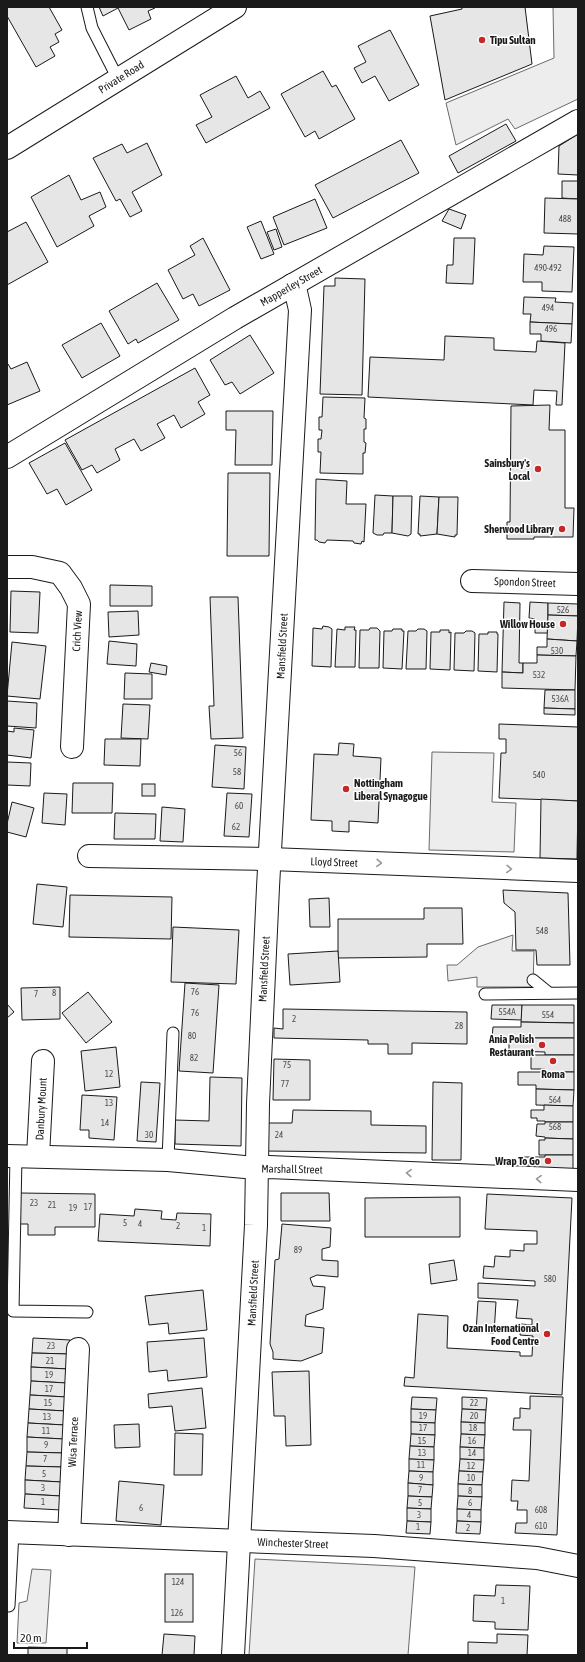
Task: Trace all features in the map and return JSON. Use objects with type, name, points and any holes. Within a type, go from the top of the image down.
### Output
[{"type":"street","name":"Private Road","points":[[7,148],[235,7]]},
{"type":"street","name":"Mapperley Street","points":[[7,457],[292,285],[578,121]]},
{"type":"street","name":"Mansfield Street","points":[[233,1655],[256,1225],[258,1104],[270,859],[300,310],[296,292],[292,285]]},
{"type":"street","name":"Crich View","points":[[7,567],[32,567],[60,573],[71,588],[78,604],[72,748]]},
{"type":"street","name":"Spondon Street","points":[[472,581],[578,584]]},
{"type":"street","name":"Lloyd Street","points":[[89,856],[270,859],[578,871]]},
{"type":"street","name":"Danbury Mount","points":[[38,1156],[43,1061]]},
{"type":"street","name":"Marshall Street","points":[[11,1156],[168,1160],[256,1168],[277,1167],[578,1180]]},
{"type":"street","name":"Wisa Terrace","points":[[69,1535],[78,1349]]},
{"type":"street","name":"Winchester Street","points":[[10,1532],[374,1546],[537,1558],[578,1566]]},
{"type":"lane","points":[[87,7],[92,28],[118,79]]},
{"type":"lane","points":[[532,980],[549,993]]},
{"type":"lane","points":[[485,994],[578,993]]},
{"type":"lane","points":[[168,1160],[173,1033]]},
{"type":"lane","points":[[11,1156],[13,1311],[87,1312]]},
{"type":"lane","points":[[9,1606],[10,1532]]},
{"type":"shaded area","points":[[553,7],[578,7],[578,99],[515,129],[508,119],[456,145],[446,103],[554,58]]},
{"type":"shaded area","points":[[432,752],[494,753],[492,802],[516,803],[514,852],[429,850]]},
{"type":"shaded area","points":[[513,935],[512,951],[534,951],[533,987],[477,987],[477,977],[448,981],[447,965],[457,965],[478,947]]},
{"type":"shaded area","points":[[255,1559],[415,1567],[408,1655],[249,1655]]},
{"type":"shaded area","points":[[32,1569],[51,1570],[46,1643],[17,1643],[19,1603],[27,1601]]},
{"type":"building","points":[[7,7],[49,7],[62,30],[55,34],[59,42],[50,47],[55,56],[36,67],[7,16]]},
{"type":"building","points":[[99,7],[155,8],[148,11],[151,19],[129,30],[118,8],[103,16]]},
{"type":"building","name":"Tipu Sultan","points":[[462,7],[525,7],[532,64],[445,100],[430,16],[462,9]]},
{"type":"building","points":[[390,30],[419,85],[389,101],[375,76],[362,83],[354,68],[366,62],[358,46]]},
{"type":"building","points":[[323,71],[332,87],[336,85],[355,119],[319,139],[315,131],[305,137],[281,94]]},
{"type":"building","points":[[236,76],[248,98],[260,91],[270,108],[206,143],[196,125],[212,117],[200,95]]},
{"type":"building","points":[[506,124],[516,141],[458,173],[449,156]]},
{"type":"building","points":[[578,134],[578,175],[558,174],[559,146]]},
{"type":"building","points":[[401,140],[419,173],[333,218],[315,185]]},
{"type":"building","points":[[147,143],[162,175],[132,192],[142,211],[130,217],[120,199],[116,201],[93,158],[122,144],[127,153]]},
{"type":"building","points":[[69,175],[81,200],[100,192],[106,207],[89,216],[94,226],[57,247],[31,197]]},
{"type":"building","points":[[562,181],[578,181],[578,199],[562,198]]},
{"type":"building","points":[[545,198],[578,199],[578,234],[544,233]]},
{"type":"building","points":[[315,199],[327,228],[284,245],[273,217]]},
{"type":"building","points":[[449,209],[466,215],[461,229],[442,221]]},
{"type":"building","points":[[261,221],[274,254],[261,259],[247,227]]},
{"type":"building","points":[[26,222],[48,262],[7,285],[7,232]]},
{"type":"building","points":[[276,229],[282,247],[274,250],[267,232]]},
{"type":"building","points":[[203,238],[230,290],[199,306],[193,294],[183,299],[168,270],[195,255],[190,246]]},
{"type":"building","points":[[454,238],[475,238],[473,284],[446,283],[447,265],[453,265]]},
{"type":"building","points":[[544,246],[574,247],[572,292],[542,291],[542,282],[523,282],[524,254],[543,255]]},
{"type":"building","points":[[335,278],[365,279],[362,395],[320,394],[324,286],[335,286]]},
{"type":"building","points":[[157,283],[179,320],[138,343],[136,339],[128,344],[109,311]]},
{"type":"building","points":[[524,297],[556,298],[555,302],[573,303],[572,324],[530,322],[531,314],[523,314]]},
{"type":"building","points":[[530,322],[572,324],[571,343],[541,341],[541,334],[530,334]]},
{"type":"building","points":[[101,323],[120,356],[82,378],[62,345]]},
{"type":"building","points":[[250,335],[274,373],[240,394],[232,382],[225,385],[210,360]]},
{"type":"building","points":[[445,336],[494,338],[494,350],[536,352],[537,341],[565,343],[562,405],[556,405],[557,391],[534,390],[533,405],[368,397],[370,357],[444,360]]},
{"type":"building","points":[[27,362],[40,391],[7,405],[7,364],[11,369]]},
{"type":"building","points":[[195,368],[210,395],[198,402],[205,414],[181,428],[174,415],[157,424],[165,438],[141,451],[134,439],[115,449],[120,460],[97,473],[92,465],[82,470],[65,440]]},
{"type":"building","points":[[323,397],[365,398],[364,418],[366,419],[366,429],[364,429],[364,442],[366,443],[365,453],[363,453],[363,474],[320,473],[321,452],[318,452],[318,439],[321,439],[322,430],[319,430],[319,417],[322,417]]},
{"type":"building","points":[[550,405],[549,430],[565,430],[565,508],[574,508],[573,537],[507,539],[507,522],[510,522],[511,406]]},
{"type":"building","points":[[226,411],[273,411],[272,465],[235,465],[236,430],[226,430]]},
{"type":"building","points":[[65,443],[92,490],[66,505],[57,489],[47,494],[29,463]]},
{"type":"building","points":[[228,473],[270,473],[269,556],[227,556]]},
{"type":"building","points":[[316,479],[347,481],[346,504],[366,504],[364,542],[362,541],[361,544],[354,543],[353,541],[327,540],[325,543],[315,540]]},
{"type":"building","points":[[375,495],[393,496],[392,533],[377,535],[373,533]]},
{"type":"building","points":[[393,496],[412,496],[411,534],[408,536],[392,533]]},
{"type":"building","points":[[420,496],[439,497],[437,534],[420,536],[420,534],[418,534]]},
{"type":"building","points":[[439,497],[458,497],[457,535],[455,535],[455,537],[437,534]]},
{"type":"building","points":[[110,585],[152,586],[152,606],[110,606]]},
{"type":"building","points":[[11,591],[40,592],[38,633],[10,632]]},
{"type":"building","points":[[210,597],[238,597],[243,738],[211,739],[209,706],[214,706]]},
{"type":"building","points":[[504,602],[520,603],[519,663],[523,663],[523,673],[502,672]]},
{"type":"building","points":[[530,602],[548,603],[548,633],[535,633],[535,619],[529,618]]},
{"type":"building","points":[[548,603],[578,604],[578,616],[548,615]]},
{"type":"building","points":[[138,611],[139,635],[109,637],[108,612]]},
{"type":"building","name":"Willow House","points":[[548,615],[578,616],[577,641],[547,639]]},
{"type":"building","points":[[323,626],[332,629],[331,667],[312,666],[313,628],[322,629]]},
{"type":"building","points":[[345,627],[355,627],[354,630],[356,630],[355,667],[335,667],[337,629],[345,630]]},
{"type":"building","points":[[370,628],[377,628],[380,631],[379,668],[359,668],[360,630],[369,630]]},
{"type":"building","points":[[393,629],[402,629],[402,631],[404,631],[402,669],[383,668],[384,631],[392,631]]},
{"type":"building","points":[[418,629],[424,629],[427,631],[426,669],[406,669],[408,631],[416,631]]},
{"type":"building","points":[[440,630],[449,630],[449,633],[451,632],[450,670],[430,669],[431,632],[440,632]]},
{"type":"building","points":[[466,631],[472,631],[475,633],[474,671],[454,670],[455,633],[464,633]]},
{"type":"building","points":[[488,632],[497,632],[498,634],[497,672],[478,671],[479,634],[488,634]]},
{"type":"building","points":[[547,639],[577,641],[576,656],[537,655],[537,647],[547,647]]},
{"type":"building","points":[[109,641],[137,644],[136,666],[107,664]]},
{"type":"building","points":[[12,642],[46,646],[40,699],[7,696]]},
{"type":"building","points":[[537,655],[576,656],[575,690],[502,688],[502,672],[523,673],[523,663],[537,663]]},
{"type":"building","points":[[151,663],[167,666],[166,675],[149,672]]},
{"type":"building","points":[[125,673],[152,674],[152,699],[124,699]]},
{"type":"building","points":[[545,690],[575,690],[575,709],[544,708]]},
{"type":"building","points":[[7,701],[37,703],[36,728],[7,726]]},
{"type":"building","points":[[123,704],[150,705],[148,739],[121,738]]},
{"type":"building","points":[[544,708],[575,709],[575,715],[544,714]]},
{"type":"building","points":[[499,724],[578,727],[578,801],[499,798],[501,753],[506,753],[506,739],[499,739]]},
{"type":"building","points":[[14,728],[34,730],[31,758],[7,755],[7,731],[14,732]]},
{"type":"building","points":[[105,739],[141,739],[140,766],[104,765]]},
{"type":"building","name":"Nottingham Liberal Synagogue","points":[[339,743],[354,744],[353,756],[381,758],[378,823],[349,821],[349,832],[332,831],[332,821],[311,820],[314,754],[338,755]]},
{"type":"building","points":[[215,745],[246,747],[244,789],[212,787]]},
{"type":"building","points":[[7,762],[31,763],[30,786],[7,785]]},
{"type":"building","points":[[73,783],[113,783],[112,813],[72,813]]},
{"type":"building","points":[[142,784],[155,784],[155,796],[142,796]]},
{"type":"building","points":[[44,793],[67,794],[65,825],[42,823]]},
{"type":"building","points":[[227,793],[252,794],[249,837],[224,836]]},
{"type":"building","points":[[541,799],[578,801],[577,859],[540,858]]},
{"type":"building","points":[[12,802],[34,808],[26,837],[7,832],[7,824]]},
{"type":"building","points":[[162,807],[185,809],[183,842],[160,841]]},
{"type":"building","points":[[115,813],[156,814],[155,839],[114,839]]},
{"type":"building","points":[[37,884],[67,887],[63,927],[33,924]]},
{"type":"building","points":[[503,890],[568,893],[570,965],[537,965],[536,950],[516,950],[515,912],[504,903]]},
{"type":"building","points":[[70,895],[172,897],[171,939],[69,937]]},
{"type":"building","points":[[329,898],[330,927],[310,927],[309,899]]},
{"type":"building","points":[[424,908],[462,908],[463,944],[427,944],[427,957],[338,958],[338,919],[424,919]]},
{"type":"building","points":[[173,927],[239,930],[236,984],[171,982]]},
{"type":"building","points":[[338,951],[340,982],[290,985],[288,954]]},
{"type":"building","points":[[185,983],[219,985],[213,1073],[179,1071]]},
{"type":"building","points":[[60,987],[60,1019],[22,1020],[21,988]]},
{"type":"building","points":[[88,992],[112,1022],[86,1043],[62,1013]]},
{"type":"building","points":[[7,1004],[14,1012],[7,1018]]},
{"type":"building","points":[[492,1005],[522,1005],[522,1020],[491,1019]]},
{"type":"building","points":[[522,1005],[574,1005],[574,1023],[521,1022]]},
{"type":"building","points":[[283,1009],[467,1012],[467,1044],[412,1043],[412,1054],[388,1054],[388,1044],[368,1044],[368,1040],[274,1038],[274,1028],[283,1029]]},
{"type":"building","points":[[521,1022],[574,1023],[574,1038],[492,1038],[493,1027],[521,1027]]},
{"type":"building","name":"Ania Polish Restaurant","points":[[509,1038],[574,1038],[574,1055],[545,1055],[545,1052],[509,1051]]},
{"type":"building","points":[[116,1047],[120,1087],[85,1091],[81,1051]]},
{"type":"building","name":"Roma","points":[[531,1055],[574,1055],[574,1072],[545,1072],[545,1069],[531,1069]]},
{"type":"building","points":[[274,1059],[310,1060],[310,1100],[273,1100]]},
{"type":"building","points":[[518,1072],[574,1072],[574,1090],[536,1089],[536,1085],[518,1085]]},
{"type":"building","points":[[210,1077],[242,1078],[241,1146],[175,1144],[175,1120],[209,1121]]},
{"type":"building","points":[[141,1082],[160,1083],[156,1142],[137,1141]]},
{"type":"building","points":[[433,1082],[462,1083],[461,1160],[432,1160]]},
{"type":"building","points":[[536,1089],[574,1090],[573,1106],[536,1105]]},
{"type":"building","points":[[82,1095],[117,1097],[114,1140],[89,1138],[89,1130],[80,1130]]},
{"type":"building","points":[[544,1105],[573,1106],[573,1122],[545,1122],[537,1121],[537,1118],[531,1118],[531,1110],[544,1110]]},
{"type":"building","points":[[293,1110],[371,1111],[371,1125],[426,1126],[426,1153],[266,1151],[266,1123],[292,1123]]},
{"type":"building","points":[[545,1122],[573,1122],[573,1139],[545,1138],[536,1136],[537,1124],[545,1124]]},
{"type":"building","points":[[545,1138],[573,1139],[573,1155],[539,1155],[539,1140],[545,1140]]},
{"type":"building","name":"Wrap To Go","points":[[545,1155],[573,1155],[573,1172],[537,1172],[537,1165],[523,1165],[523,1157],[545,1157]]},
{"type":"building","points":[[20,1193],[95,1194],[95,1227],[55,1227],[55,1235],[28,1235],[28,1224],[20,1224]]},
{"type":"building","points":[[281,1193],[329,1193],[330,1221],[281,1221]]},
{"type":"building","points":[[487,1194],[572,1198],[562,1395],[404,1386],[405,1377],[414,1378],[418,1314],[448,1316],[447,1348],[520,1352],[520,1356],[532,1356],[533,1336],[520,1335],[521,1324],[532,1325],[532,1319],[516,1318],[518,1300],[478,1298],[478,1283],[535,1286],[535,1281],[483,1278],[484,1266],[494,1267],[495,1256],[510,1257],[510,1250],[524,1251],[524,1244],[537,1244],[537,1231],[485,1229]]},
{"type":"building","points":[[460,1197],[460,1237],[365,1237],[365,1198]]},
{"type":"building","points":[[135,1209],[162,1211],[161,1219],[176,1220],[177,1213],[211,1214],[210,1246],[98,1241],[100,1214],[134,1216]]},
{"type":"building","points":[[282,1224],[331,1228],[330,1247],[322,1249],[322,1260],[338,1261],[338,1277],[317,1275],[310,1278],[313,1286],[325,1287],[323,1309],[306,1315],[305,1326],[324,1328],[322,1353],[301,1361],[273,1359],[273,1352],[270,1344],[275,1260],[279,1259]]},
{"type":"building","points":[[454,1260],[457,1280],[431,1284],[429,1264]]},
{"type":"building","points":[[203,1290],[207,1330],[169,1334],[168,1323],[149,1325],[145,1296]]},
{"type":"building","points":[[478,1301],[496,1302],[494,1333],[476,1332]]},
{"type":"building","points":[[33,1338],[70,1340],[69,1354],[32,1353]]},
{"type":"building","points":[[204,1338],[207,1377],[168,1381],[167,1370],[149,1372],[147,1342]]},
{"type":"building","points":[[32,1353],[69,1354],[68,1369],[31,1367]]},
{"type":"building","points":[[31,1367],[68,1369],[67,1383],[31,1381]]},
{"type":"building","points":[[309,1371],[311,1445],[286,1446],[285,1416],[274,1416],[272,1372]]},
{"type":"building","points":[[31,1381],[67,1383],[67,1397],[30,1395]]},
{"type":"building","points":[[202,1388],[206,1428],[175,1431],[172,1406],[149,1408],[148,1394]]},
{"type":"building","points":[[30,1395],[67,1397],[66,1411],[29,1409]]},
{"type":"building","points":[[530,1396],[563,1397],[557,1535],[515,1533],[516,1523],[527,1523],[527,1510],[517,1510],[518,1501],[511,1501],[512,1480],[529,1481],[531,1430],[513,1430],[514,1418],[520,1418],[520,1408],[530,1409]]},
{"type":"building","points":[[412,1397],[437,1398],[436,1410],[411,1409]]},
{"type":"building","points":[[462,1397],[487,1398],[486,1410],[462,1409]]},
{"type":"building","points":[[29,1409],[66,1411],[65,1425],[28,1423]]},
{"type":"building","points":[[411,1409],[436,1410],[435,1423],[411,1422]]},
{"type":"building","points":[[462,1409],[486,1410],[485,1423],[461,1422]]},
{"type":"building","points":[[411,1422],[435,1423],[435,1435],[411,1434]]},
{"type":"building","points":[[461,1422],[485,1423],[485,1435],[461,1434]]},
{"type":"building","points":[[28,1423],[65,1425],[64,1439],[27,1437]]},
{"type":"building","points":[[139,1424],[140,1447],[115,1448],[114,1425]]},
{"type":"building","points":[[175,1433],[203,1434],[202,1475],[174,1475]]},
{"type":"building","points":[[411,1434],[435,1435],[434,1447],[410,1446]]},
{"type":"building","points":[[461,1434],[485,1435],[484,1448],[460,1447]]},
{"type":"building","points":[[27,1437],[64,1439],[64,1453],[27,1452]]},
{"type":"building","points":[[410,1446],[434,1447],[434,1460],[409,1459]]},
{"type":"building","points":[[460,1447],[484,1448],[484,1460],[460,1459]]},
{"type":"building","points":[[27,1452],[64,1453],[63,1467],[26,1466]]},
{"type":"building","points":[[409,1459],[434,1460],[433,1472],[409,1471]]},
{"type":"building","points":[[460,1459],[484,1460],[483,1472],[459,1471]]},
{"type":"building","points":[[26,1466],[63,1467],[62,1482],[25,1480]]},
{"type":"building","points":[[409,1471],[433,1472],[433,1485],[408,1483]]},
{"type":"building","points":[[459,1471],[483,1472],[482,1485],[458,1484]]},
{"type":"building","points":[[25,1480],[62,1482],[61,1496],[25,1494]]},
{"type":"building","points":[[119,1481],[164,1485],[161,1525],[116,1521]]},
{"type":"building","points":[[408,1483],[433,1485],[432,1497],[408,1496]]},
{"type":"building","points":[[458,1484],[482,1485],[482,1497],[458,1496]]},
{"type":"building","points":[[25,1494],[61,1496],[61,1510],[24,1508]]},
{"type":"building","points":[[408,1496],[432,1497],[431,1509],[407,1508]]},
{"type":"building","points":[[458,1496],[482,1497],[481,1510],[457,1509]]},
{"type":"building","points":[[407,1508],[431,1509],[431,1522],[407,1521]]},
{"type":"building","points":[[457,1509],[481,1510],[481,1522],[457,1521]]},
{"type":"building","points":[[407,1521],[431,1522],[430,1534],[406,1533]]},
{"type":"building","points":[[457,1521],[481,1522],[480,1534],[456,1533]]},
{"type":"building","points":[[165,1574],[193,1574],[193,1622],[165,1622]]},
{"type":"building","points":[[496,1585],[530,1586],[528,1630],[495,1629],[495,1622],[473,1621],[474,1595],[495,1596]]},
{"type":"building","points":[[164,1634],[195,1636],[194,1655],[162,1655]]},
{"type":"building","points":[[497,1634],[528,1635],[527,1655],[468,1655],[468,1642],[497,1643]]},
{"type":"building","points":[[28,1647],[67,1648],[67,1655],[28,1655]]},
{"type":"place","name":"Tipu Sultan","points":[[482,40]]},
{"type":"place","name":"Sainsbury's Local","points":[[538,469]]},
{"type":"place","name":"Sherwood Library","points":[[562,529]]},
{"type":"place","name":"Willow House","points":[[563,624]]},
{"type":"place","name":"Nottingham Liberal Synagogue","points":[[346,789]]},
{"type":"place","name":"Ania Polish Restaurant","points":[[542,1045]]},
{"type":"place","name":"Roma","points":[[553,1061]]},
{"type":"place","name":"Wrap To Go","points":[[548,1161]]},
{"type":"place","name":"Ozan International Food Centre","points":[[547,1334]]}]
